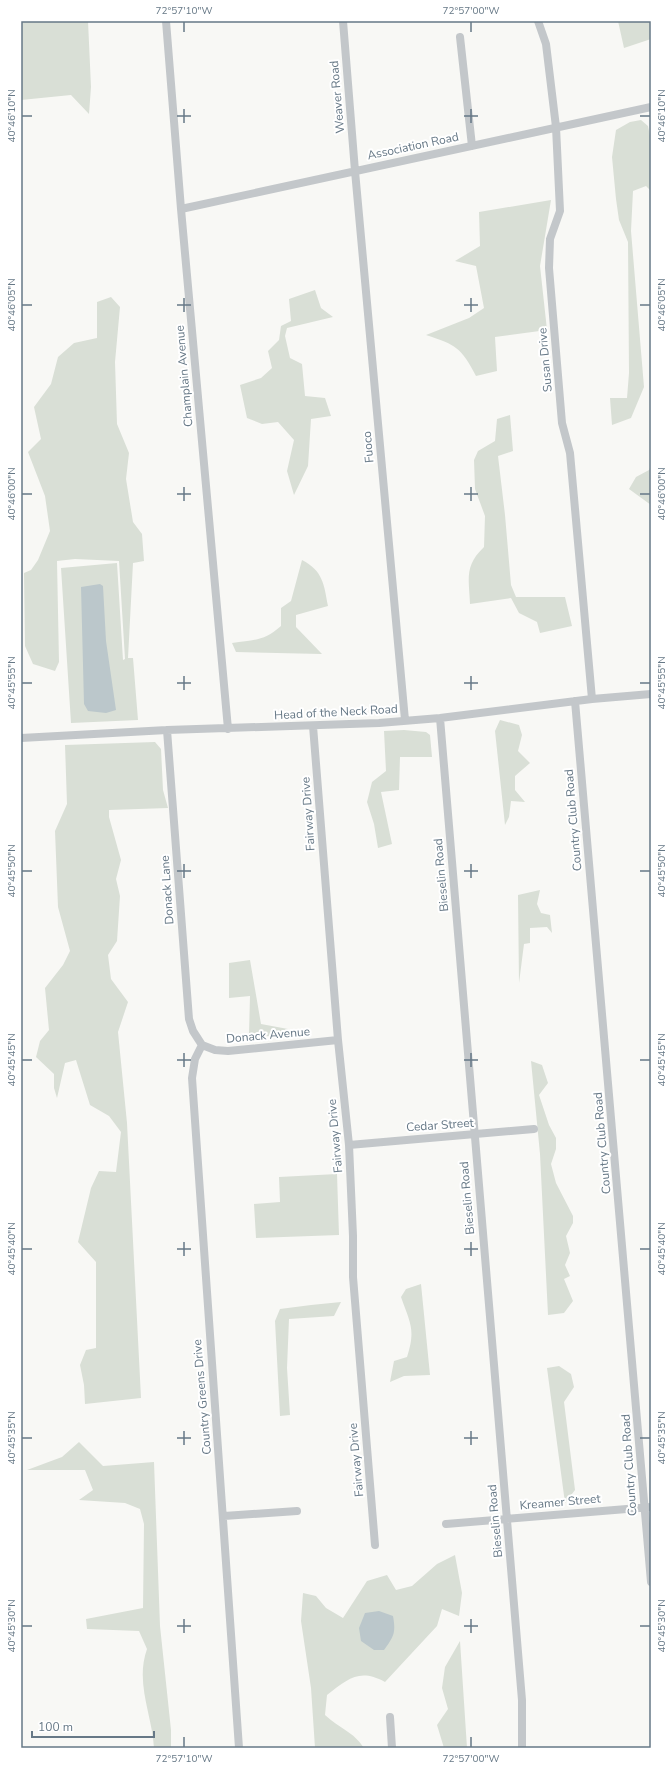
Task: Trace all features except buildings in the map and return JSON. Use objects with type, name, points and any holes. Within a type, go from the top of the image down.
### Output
[{"type":"street","name":"Champlain Avenue","points":[[166,21],[181,209],[228,729]]},
{"type":"street","name":"Weaver Road","points":[[343,21],[355,171]]},
{"type":"street","name":"Susan Drive","points":[[538,21],[546,44],[556,127],[560,211],[550,239],[549,268],[562,423],[570,453],[592,699]]},
{"type":"street","points":[[460,37],[472,146]]},
{"type":"street","name":"Association Road","points":[[181,209],[651,107]]},
{"type":"street","name":"Fuoco","points":[[355,171],[405,720]]},
{"type":"street","name":"Head of the Neck Road","points":[[21,738],[167,730],[379,723],[440,718],[592,699],[651,694]]},
{"type":"street","name":"Country Club Road","points":[[575,701],[634,1374],[648,1507],[651,1582]]},
{"type":"street","name":"Bieselin Road","points":[[440,718],[522,1700],[522,1748]]},
{"type":"street","name":"Fairway Drive","points":[[313,726],[338,1040],[349,1145],[353,1236],[353,1277],[375,1545]]},
{"type":"street","name":"Donack Lane","points":[[167,730],[189,1018],[193,1031],[202,1045]]},
{"type":"street","name":"Donack Avenue","points":[[202,1045],[215,1050],[228,1051],[338,1040]]},
{"type":"street","name":"Country Greens Drive","points":[[202,1045],[195,1059],[192,1078],[240,1748]]},
{"type":"street","name":"Cedar Street","points":[[349,1145],[534,1129]]},
{"type":"street","name":"Kreamer Street","points":[[446,1524],[648,1507]]},
{"type":"street","points":[[224,1516],[297,1511]]},
{"type":"street","points":[[390,1717],[392,1748]]},
{"type":"shaded area","points":[[21,21],[88,21],[91,87],[89,114],[71,95],[21,100]]},
{"type":"shaded area","points":[[618,21],[651,21],[651,39],[624,48]]},
{"type":"shaded area","points":[[641,120],[648,126],[651,141],[651,191],[646,186],[633,191],[631,231],[644,387],[631,418],[612,425],[610,398],[627,398],[629,373],[628,242],[619,220],[612,157],[616,130],[630,122]]},
{"type":"shaded area","points":[[551,200],[540,266],[547,330],[495,337],[497,371],[476,376],[471,366],[457,348],[426,335],[469,318],[484,308],[476,266],[455,261],[480,246],[479,212]]},
{"type":"shaded area","points":[[315,290],[321,308],[333,317],[287,328],[285,336],[290,358],[302,364],[305,396],[325,398],[331,416],[311,419],[308,466],[294,495],[287,471],[294,440],[278,422],[262,424],[247,418],[240,385],[261,378],[272,368],[268,351],[279,340],[281,326],[291,321],[289,299]]},
{"type":"shaded area","points":[[111,297],[120,307],[115,362],[117,424],[129,453],[126,479],[133,522],[142,534],[144,561],[133,563],[128,658],[133,658],[138,720],[71,723],[61,568],[117,563],[123,660],[125,659],[119,561],[75,559],[57,561],[59,662],[55,671],[33,664],[25,646],[24,573],[31,570],[38,560],[50,531],[45,496],[28,452],[41,439],[34,407],[51,384],[58,357],[74,343],[97,338],[97,302]]},
{"type":"shaded area","points":[[510,415],[513,451],[498,456],[511,585],[516,597],[565,597],[572,626],[540,633],[537,622],[519,613],[511,598],[470,604],[469,573],[473,560],[484,547],[485,516],[475,489],[474,460],[478,451],[495,441],[497,419]]},
{"type":"shaded area","points":[[651,465],[651,505],[629,489],[636,477],[649,470]]},
{"type":"shaded area","points":[[302,560],[314,569],[321,579],[324,585],[328,606],[296,615],[296,627],[322,654],[236,652],[232,643],[264,637],[281,626],[281,608],[291,601]]},
{"type":"shaded area","points":[[100,584],[103,586],[106,641],[116,710],[106,713],[88,711],[84,704],[81,587]]},
{"type":"shaded area","points":[[500,720],[519,725],[522,735],[518,751],[530,763],[515,776],[515,790],[525,802],[511,801],[509,817],[505,825],[495,731]]},
{"type":"shaded area","points":[[404,730],[426,732],[430,735],[432,757],[400,757],[399,790],[381,792],[392,844],[378,848],[374,824],[367,802],[372,782],[386,771],[384,731]]},
{"type":"shaded area","points":[[155,742],[161,749],[163,790],[168,808],[109,810],[109,817],[121,860],[116,879],[120,896],[117,941],[108,955],[111,979],[128,1002],[118,1032],[127,1123],[141,1398],[85,1404],[84,1385],[80,1365],[86,1350],[96,1348],[96,1262],[78,1242],[91,1188],[99,1171],[116,1172],[121,1132],[109,1116],[90,1105],[76,1060],[65,1063],[57,1098],[54,1088],[54,1074],[36,1057],[40,1041],[49,1030],[45,988],[63,965],[70,951],[58,907],[55,831],[67,804],[65,745]]},
{"type":"shaded area","points":[[540,890],[537,904],[541,913],[550,915],[552,933],[547,927],[530,928],[530,943],[524,944],[519,983],[518,895]]},
{"type":"shaded area","points":[[250,960],[261,1024],[288,1029],[281,1037],[249,1035],[250,996],[229,998],[229,963]]},
{"type":"shaded area","points":[[531,1061],[542,1065],[548,1083],[539,1095],[549,1125],[556,1138],[556,1149],[551,1164],[556,1183],[573,1216],[573,1223],[566,1236],[570,1253],[565,1265],[570,1276],[564,1279],[573,1301],[564,1313],[548,1315],[540,1154]]},
{"type":"shaded area","points":[[337,1174],[339,1235],[256,1238],[254,1204],[280,1202],[279,1177]]},
{"type":"shaded area","points":[[421,1284],[430,1375],[404,1376],[390,1382],[394,1361],[407,1357],[410,1347],[411,1326],[401,1297],[406,1289]]},
{"type":"shaded area","points":[[341,1302],[334,1316],[289,1319],[287,1368],[290,1415],[280,1416],[275,1321],[280,1309]]},
{"type":"shaded area","points":[[559,1366],[571,1374],[574,1387],[564,1402],[575,1490],[565,1503],[547,1368]]},
{"type":"shaded area","points":[[79,1442],[103,1466],[154,1462],[160,1626],[171,1730],[171,1748],[154,1748],[153,1735],[143,1686],[144,1662],[147,1649],[139,1631],[87,1629],[86,1619],[143,1608],[144,1524],[140,1509],[125,1503],[79,1500],[93,1490],[85,1470],[27,1470],[62,1457]]},
{"type":"shaded area","points":[[455,1555],[462,1593],[459,1616],[442,1609],[437,1626],[385,1682],[368,1676],[354,1677],[341,1684],[327,1695],[325,1715],[356,1738],[364,1748],[315,1748],[311,1688],[301,1621],[303,1593],[316,1596],[326,1608],[343,1618],[367,1581],[387,1575],[396,1590],[412,1586],[437,1564]]},
{"type":"shaded area","points":[[379,1611],[393,1616],[394,1631],[392,1638],[384,1650],[374,1650],[361,1641],[359,1628],[365,1613]]},
{"type":"shaded area","points":[[460,1641],[467,1748],[444,1748],[437,1725],[448,1709],[442,1688],[445,1667]]}]
